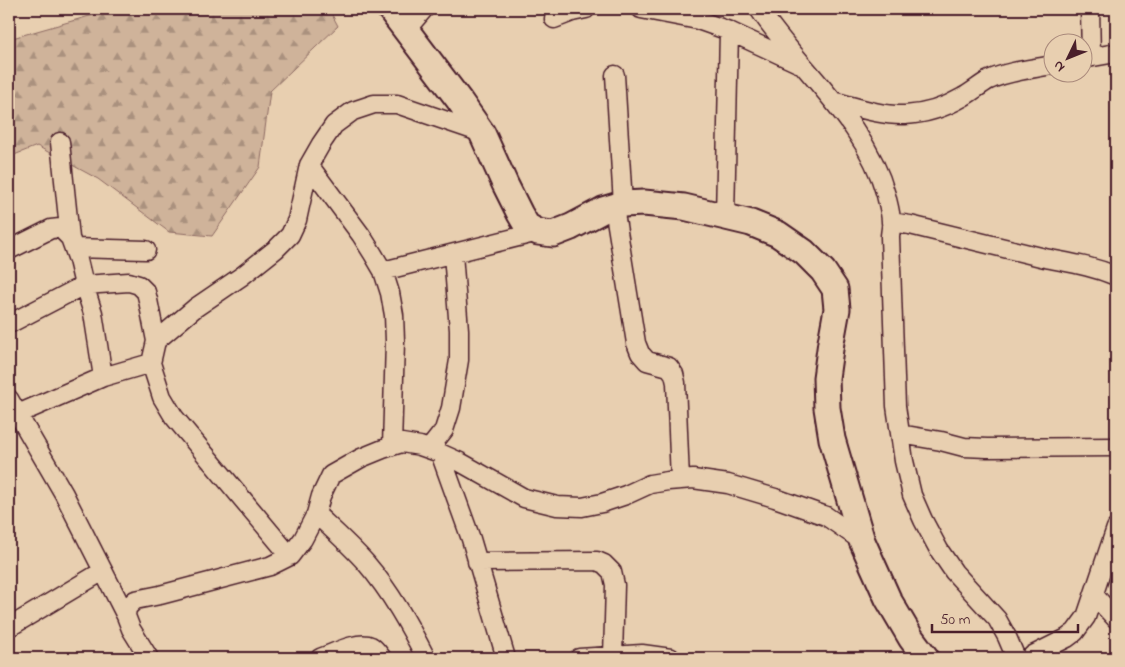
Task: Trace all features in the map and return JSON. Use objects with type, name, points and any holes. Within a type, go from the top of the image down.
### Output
[{"type":"street","points":[[424,9],[396,18],[482,133],[520,214],[528,226],[538,232]]},
{"type":"street","points":[[554,19],[586,9]]},
{"type":"street","points":[[641,9],[698,20],[729,31],[803,65]]},
{"type":"street","points":[[759,9],[776,33],[845,117],[874,162],[881,178],[891,222],[896,406],[904,461],[912,494],[939,550],[954,572],[997,619],[1016,658]]},
{"type":"street","points":[[1089,32],[1090,9]]},
{"type":"street","points":[[725,217],[729,31]]},
{"type":"street","points":[[1092,57],[1116,54]]},
{"type":"street","points":[[833,102],[886,114],[905,115],[940,108],[989,80],[1003,75],[1042,67]]},
{"type":"street","points":[[615,75],[619,206],[636,343],[640,353],[647,361],[668,367],[674,374],[680,480]]},
{"type":"street","points":[[156,341],[195,308],[242,276],[276,249],[290,235],[298,220],[309,165],[334,125],[353,111],[374,104],[397,104],[482,133]]},
{"type":"street","points":[[60,142],[72,243],[93,313],[103,377]]},
{"type":"street","points":[[309,165],[361,236],[383,271],[390,292],[395,341],[392,446]]},
{"type":"street","points":[[383,271],[538,232],[553,234],[603,210],[644,203],[684,207],[751,223],[778,234],[798,247],[823,271],[835,290],[837,309],[830,342],[826,378],[826,408],[832,439],[862,541],[888,599],[911,638],[926,658]]},
{"type":"street","points":[[891,222],[1077,263],[1116,276]]},
{"type":"street","points":[[9,250],[51,230],[60,228],[72,243],[146,250]]},
{"type":"street","points":[[453,254],[459,330],[459,360],[451,408],[435,451],[470,539],[506,658]]},
{"type":"street","points":[[9,324],[84,285],[129,282],[139,285],[146,292],[148,300],[156,341],[151,362],[162,397],[174,417],[290,556]]},
{"type":"street","points":[[149,658],[131,629],[64,494],[13,407],[151,362]]},
{"type":"street","points":[[900,434],[964,447],[1116,447]]},
{"type":"street","points":[[126,616],[126,608],[135,600],[270,566],[290,556],[303,539],[316,514],[321,496],[331,475],[362,458],[402,443],[420,446],[460,462],[524,498],[557,506],[582,507],[602,503],[650,484],[692,478],[728,484],[826,516],[862,541]]},
{"type":"street","points":[[316,514],[347,543],[384,587],[403,615],[426,658]]},
{"type":"street","points":[[1030,658],[1075,632],[1086,616],[1116,528]]},
{"type":"street","points":[[477,562],[597,561],[604,564],[612,572],[615,585],[620,656]]},
{"type":"street","points":[[13,625],[103,571]]},
{"type":"street","points":[[1094,595],[1116,618]]},
{"type":"street","points":[[320,658],[350,646],[364,645],[371,646],[382,658]]},
{"type":"street","points":[[579,658],[642,654],[671,658]]},
{"type":"green space","points":[[114,9],[329,9],[338,26],[270,91],[260,167],[212,236],[169,232],[98,179],[37,146],[9,157],[9,39]]}]
